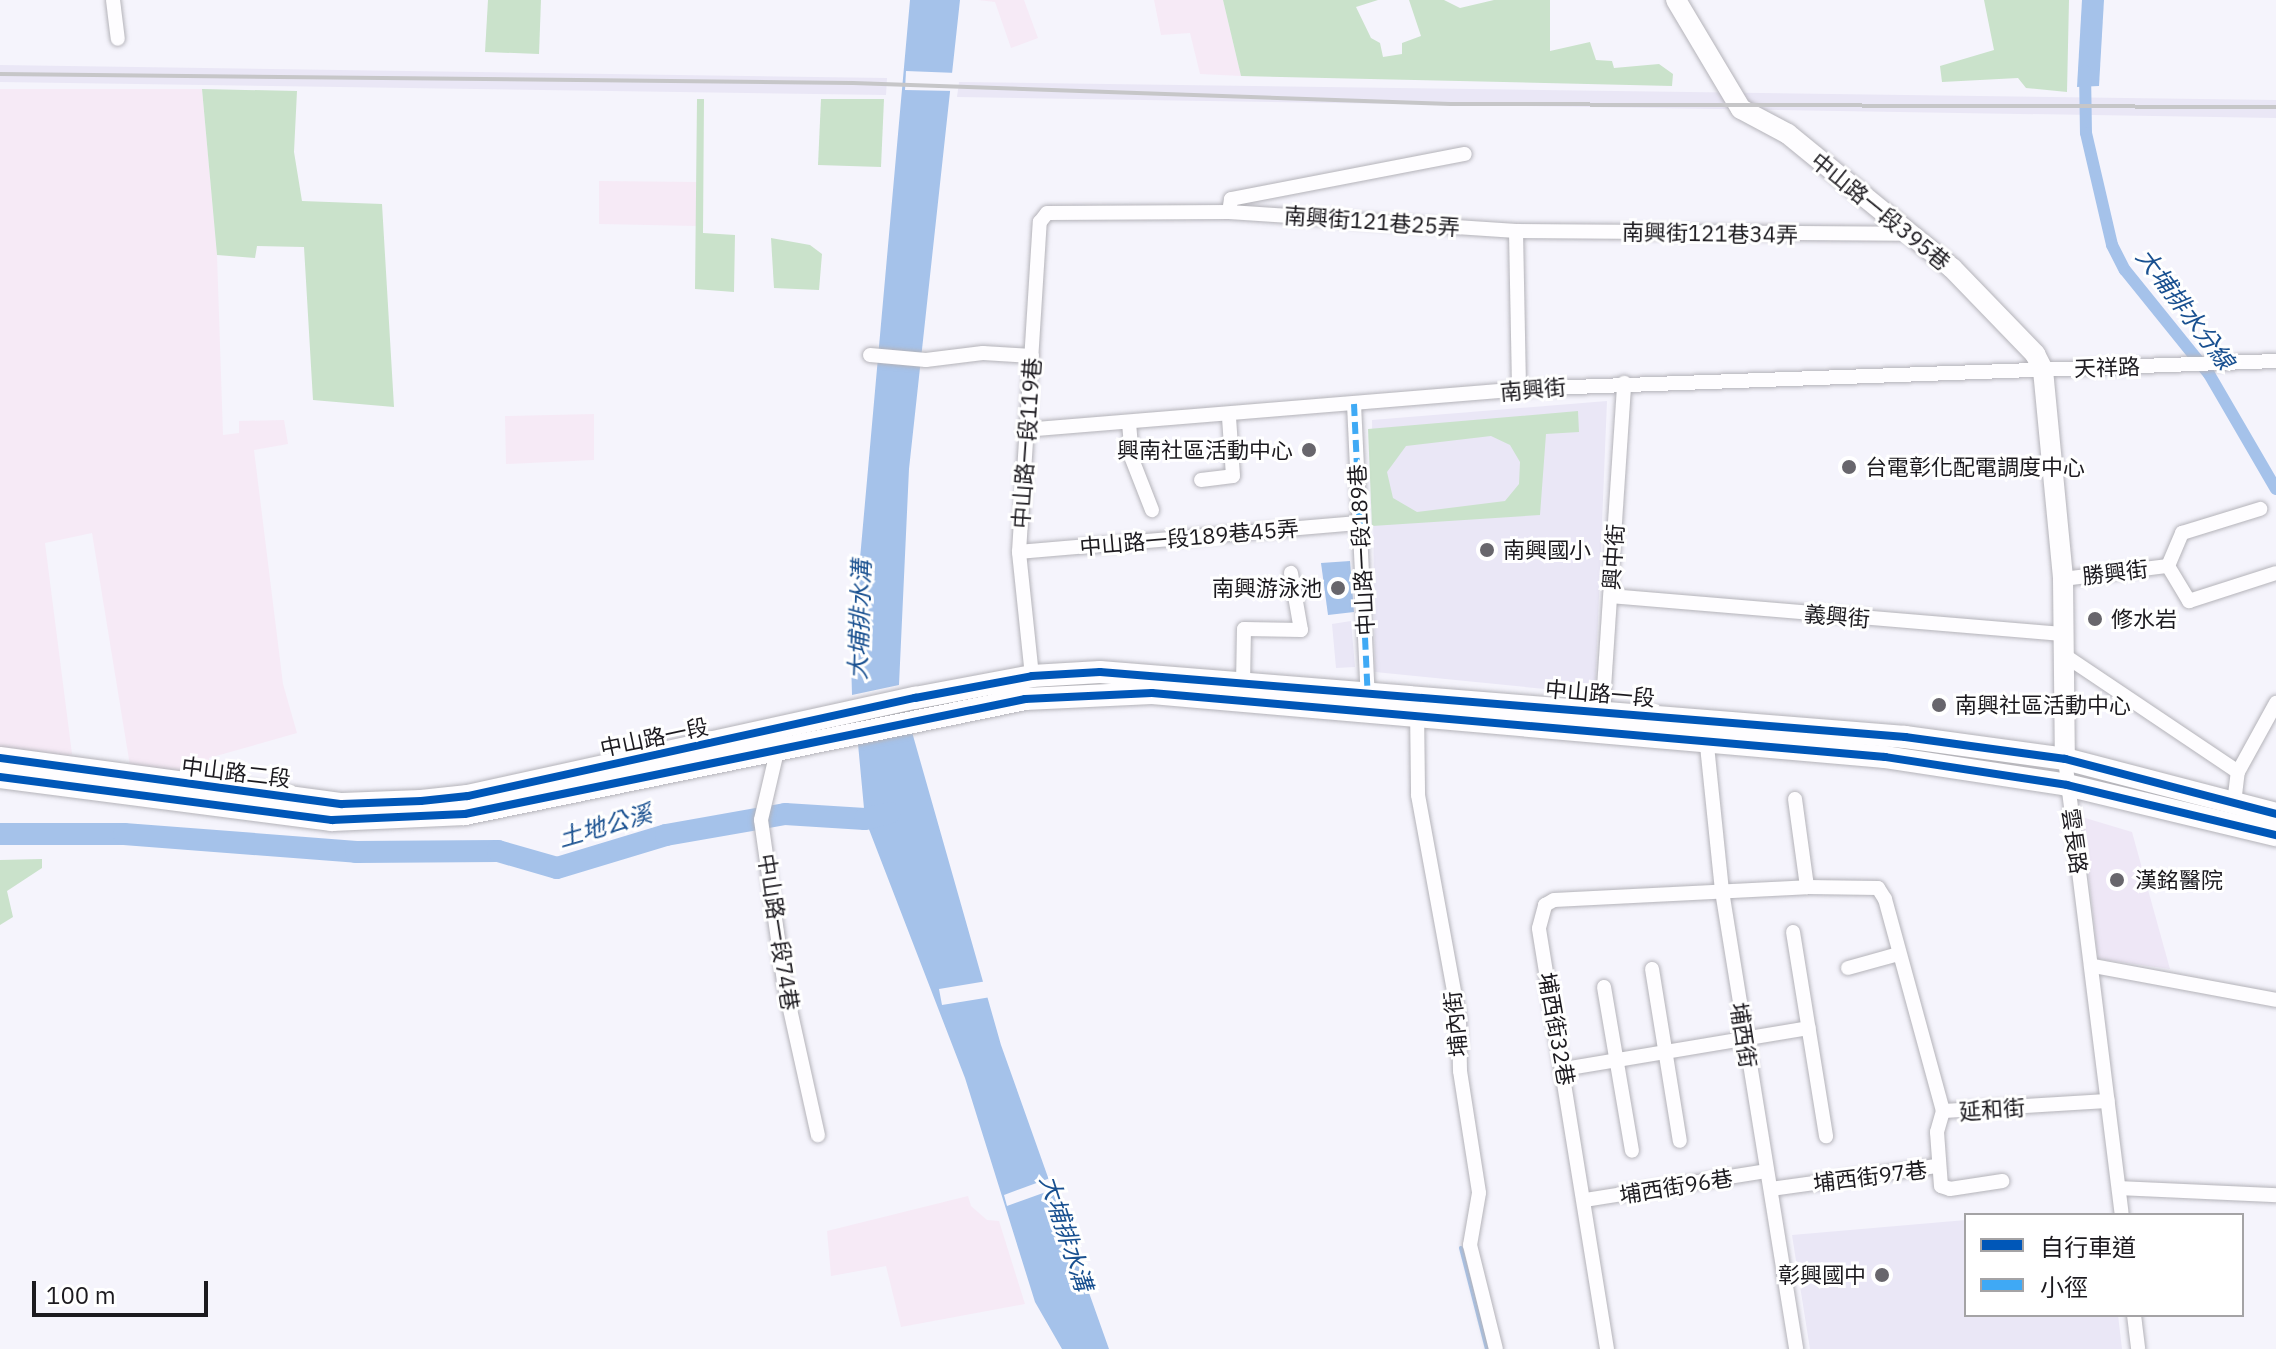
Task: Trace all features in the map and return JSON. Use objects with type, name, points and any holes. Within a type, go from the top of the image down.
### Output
[{"type":"main road","name":"中山路一段","points":[[466,805],[917,708],[1032,676],[1100,672],[1368,696],[1418,706]]},
{"type":"main road","name":"中山路一段","points":[[917,708],[1152,693],[1418,706],[1707,730],[1905,737],[2065,759],[2276,814]]},
{"type":"main road","name":"中山路一段","points":[[1707,730],[2067,785],[2276,835]]},
{"type":"main road","name":"中山路二段","points":[[0,758],[342,804],[466,805]]},
{"type":"main road","name":"中山路二段","points":[[0,777],[332,820],[466,805]]},
{"type":"street","points":[[113,0],[118,39]]},
{"type":"street","name":"中山路一段395巷","points":[[1676,0],[1741,109],[1788,134],[1904,234],[1983,295],[2023,337],[2043,370]]},
{"type":"street","name":"南興街121巷25弄","points":[[1229,212],[1231,199],[1465,154]]},
{"type":"street","name":"南興街121巷25弄","points":[[1047,213],[1229,212],[1516,231]]},
{"type":"street","name":"中山路一段119巷","points":[[1032,676],[1019,552],[1040,222],[1047,213]]},
{"type":"street","points":[[1516,231],[1519,389]]},
{"type":"street","name":"南興街121巷34弄","points":[[1516,231],[1904,234]]},
{"type":"street","points":[[873,355],[926,360],[983,353],[1032,356]]},
{"type":"street","name":"天祥路","points":[[2043,370],[2276,361]]},
{"type":"street","name":"南興街","points":[[1025,430],[1229,417],[1519,389],[2043,370]]},
{"type":"street","name":"雲長路","points":[[2043,370],[2063,579],[2067,657],[2067,785],[2093,966],[2122,1213]]},
{"type":"street","name":"興中街","points":[[1601,721],[1624,383]]},
{"type":"street","name":"中山路一段189巷","points":[[1354,404],[1368,696]]},
{"type":"street","points":[[1201,480],[1233,476],[1229,417]]},
{"type":"street","points":[[1129,423],[1132,459],[1152,510]]},
{"type":"street","points":[[2260,509],[2182,533],[2168,566],[2189,601],[2276,573]]},
{"type":"street","name":"中山路一段189巷45弄","points":[[1019,552],[1360,523]]},
{"type":"street","name":"勝興街","points":[[2063,579],[2168,566]]},
{"type":"street","points":[[1243,685],[1244,629],[1301,630],[1291,573]]},
{"type":"street","name":"義興街","points":[[1611,596],[2064,634]]},
{"type":"street","points":[[2067,657],[2238,772]]},
{"type":"street","points":[[2234,803],[2238,772],[2276,703]]},
{"type":"street","name":"埔內街","points":[[1418,706],[1418,795],[1459,1019],[1460,1071],[1479,1193],[1470,1245],[1496,1349]]},
{"type":"street","name":"埔西街","points":[[1707,730],[1722,891],[1796,1349]]},
{"type":"street","name":"中山路一段74巷","points":[[779,738],[761,820],[784,982],[818,1135]]},
{"type":"street","points":[[1795,799],[1807,887]]},
{"type":"street","name":"延和街","points":[[1722,891],[1878,888],[1943,1111],[2108,1101]]},
{"type":"street","name":"埔西街32巷","points":[[1607,1349],[1539,928],[1545,905],[1554,900],[1722,891]]},
{"type":"street","points":[[1793,932],[1826,1136]]},
{"type":"street","points":[[1848,968],[1898,954]]},
{"type":"street","points":[[2093,966],[2276,1000]]},
{"type":"street","points":[[1652,969],[1680,1141]]},
{"type":"street","points":[[1604,987],[1632,1151]]},
{"type":"street","points":[[1564,1069],[1809,1028]]},
{"type":"street","points":[[1936,1166],[1937,1123],[1943,1111]]},
{"type":"street","name":"埔西街97巷","points":[[1771,1189],[1936,1166],[1941,1186],[1950,1189],[2002,1181]]},
{"type":"street","name":"埔西街96巷","points":[[1585,1200],[1767,1171]]},
{"type":"street","points":[[2119,1188],[2276,1195]]},
{"type":"street","points":[[2134,1317],[2138,1349]]},
{"type":"shaded area","points":[[978,0],[1024,0],[1038,38],[1011,48],[995,2]]},
{"type":"shaded area","points":[[1154,0],[1223,0],[1241,76],[1200,74],[1190,33],[1161,35]]},
{"type":"shaded area","points":[[0,65],[887,78],[886,95],[0,82]]},
{"type":"shaded area","points":[[959,82],[2276,100],[2276,118],[957,97]]},
{"type":"shaded area","points":[[0,89],[202,89],[217,255],[223,435],[239,433],[239,421],[284,420],[288,444],[254,450],[283,684],[297,733],[209,758],[212,784],[131,772],[92,533],[45,543],[72,754],[63,757],[0,748]]},
{"type":"shaded area","points":[[599,181],[696,182],[697,226],[599,224]]},
{"type":"shaded area","name":"南興國小","points":[[1607,401],[1595,694],[1375,672],[1372,420]]},
{"type":"shaded area","points":[[594,414],[594,460],[506,464],[505,416]]},
{"type":"shaded area","points":[[1351,621],[1355,667],[1336,668],[1332,624]]},
{"type":"shaded area","name":"漢銘醫院","points":[[2082,817],[2132,832],[2170,969],[2098,959]]},
{"type":"shaded area","points":[[968,1196],[971,1206],[987,1220],[999,1221],[1025,1304],[901,1327],[886,1266],[831,1276],[827,1231]]},
{"type":"shaded area","name":"彰興國中","points":[[1964,1220],[1964,1317],[2118,1317],[2122,1349],[1810,1349],[1792,1235]]},
{"type":"green space","points":[[488,0],[541,0],[539,54],[485,52]]},
{"type":"green space","points":[[1223,0],[1378,0],[1356,7],[1371,38],[1380,43],[1383,57],[1402,54],[1402,43],[1421,36],[1409,0],[1444,0],[1460,8],[1494,0],[1550,0],[1550,51],[1590,42],[1596,60],[1612,61],[1614,68],[1659,64],[1673,74],[1672,86],[1241,76]]},
{"type":"green space","points":[[1984,0],[2069,0],[2067,92],[2026,88],[2018,78],[1942,82],[1940,66],[1994,50]]},
{"type":"green space","points":[[202,89],[297,91],[294,152],[302,201],[382,204],[394,407],[313,400],[304,247],[257,246],[255,258],[217,255]]},
{"type":"green space","points":[[697,99],[704,99],[703,233],[735,235],[734,292],[695,289]]},
{"type":"green space","points":[[821,99],[884,99],[881,167],[818,165]]},
{"type":"green space","points":[[771,238],[810,245],[822,254],[819,290],[774,288]]},
{"type":"green space","points":[[1578,411],[1579,432],[1546,434],[1540,515],[1372,526],[1368,429]],"holes":[[[1491,436],[1510,445],[1520,462],[1519,484],[1505,501],[1417,512],[1393,498],[1387,472],[1406,446]]]},
{"type":"green space","points":[[42,859],[42,868],[7,891],[13,917],[0,925],[0,860]]},
{"type":"water","name":"大埔排水溝","points":[[910,0],[960,0],[909,469],[899,685],[852,695],[851,659]]},
{"type":"water","points":[[2082,0],[2104,0],[2099,86],[2077,87]]},
{"type":"water","name":"南興游泳池","points":[[1350,561],[1354,612],[1328,615],[1321,563]]},
{"type":"water","name":"大埔排水溝","points":[[912,732],[1001,1045],[1109,1349],[1062,1349],[1035,1302],[965,1078],[865,819],[858,744]]},
{"type":"pier","points":[[906,71],[957,73],[955,91],[905,90]]},
{"type":"pier","points":[[987,981],[991,997],[942,1005],[939,989]]},
{"type":"pier","points":[[1053,1177],[1057,1188],[1007,1206],[1004,1195]]},
{"type":"waterway","name":"大埔排水分線","points":[[2085,71],[2086,133],[2112,245],[2125,270],[2209,374],[2276,489]]},
{"type":"waterway","name":"土地公溪","points":[[0,834],[124,834],[356,852],[498,851],[557,868],[666,835],[785,814],[865,819],[889,813]]},
{"type":"waterway","points":[[1461,1248],[1487,1349]]},
{"type":"railway","points":[[0,74],[853,83],[1451,104],[2276,107]]},
{"type":"marked path","points":[[1354,404],[1368,696]]},
{"type":"cycle path","points":[[0,758],[342,804],[421,801],[468,796],[915,698],[1032,676],[1100,672],[1905,737],[2065,759],[2276,814]]},
{"type":"cycle path","points":[[0,777],[332,820],[465,814],[1025,699],[1152,693],[1885,757],[2067,785],[2276,835]]},
{"type":"place","name":"興南社區活動中心","points":[[1309,450]]},
{"type":"place","name":"台電彰化配電調度中心","points":[[1849,467]]},
{"type":"place","name":"南興國小","points":[[1487,550]]},
{"type":"place","name":"南興游泳池","points":[[1338,588]]},
{"type":"place","name":"修水岩","points":[[2095,619]]},
{"type":"place","name":"南興社區活動中心","points":[[1939,705]]},
{"type":"place","name":"漢銘醫院","points":[[2117,880]]},
{"type":"place","name":"彰興國中","points":[[1882,1275]]}]
